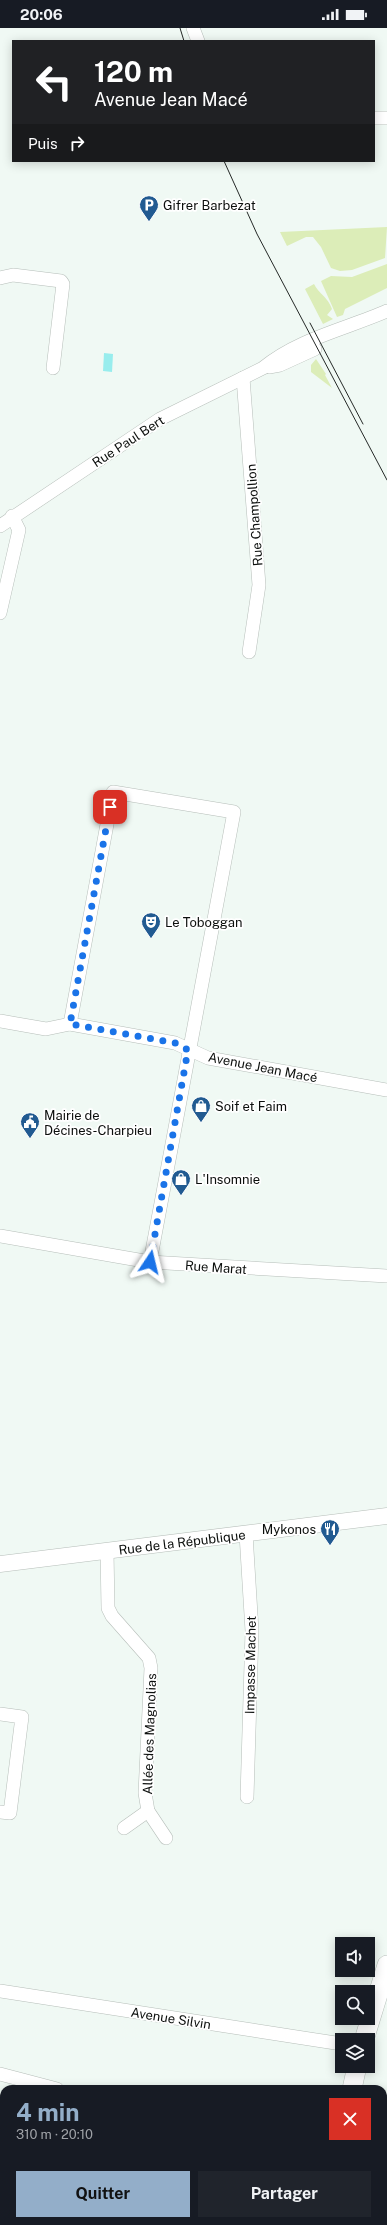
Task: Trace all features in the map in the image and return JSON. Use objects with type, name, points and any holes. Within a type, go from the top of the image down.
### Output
[{"type":"main road","points":[[366,2033],[387,1965]]},
{"type":"main road","points":[[353,2085],[356,2073]]},
{"type":"street","points":[[193,28],[198,40]]},
{"type":"street","points":[[375,118],[387,118]]},
{"type":"street","points":[[0,278],[13,275],[61,281],[63,284],[53,368]]},
{"type":"street","name":"Rue Paul Bert","points":[[0,526],[12,516],[160,419],[263,368],[286,363],[349,333],[372,318],[387,311]]},
{"type":"street","name":"Rue Champollion","points":[[243,378],[259,585],[249,652]]},
{"type":"street","points":[[0,613],[19,530],[12,516]]},
{"type":"street","points":[[70,1024],[113,792],[234,812],[188,1050],[150,1262]]},
{"type":"street","name":"Avenue Jean Macé","points":[[0,1021],[46,1029],[70,1024],[175,1043],[208,1058],[387,1090]]},
{"type":"street","name":"Rue Marat","points":[[0,1236],[150,1262],[387,1276]]},
{"type":"street","name":"Rue de la République","points":[[0,1564],[107,1552],[387,1516]]},
{"type":"street","name":"Impasse Machet","points":[[246,1534],[252,1631],[247,1797]]},
{"type":"street","name":"Allée des Magnolias","points":[[107,1552],[108,1608],[112,1616],[150,1658],[151,1668],[145,1793],[148,1812],[166,1838]]},
{"type":"street","points":[[0,1714],[22,1716],[10,1813],[0,1812]]},
{"type":"street","name":"Allée des Magnolias","points":[[124,1828],[148,1812]]},
{"type":"street","name":"Avenue Silvin","points":[[0,1991],[335,2043]]},
{"type":"street","points":[[0,2074],[42,2085]]},
{"type":"green space","points":[[387,227],[385,258],[352,270],[340,271],[331,268],[321,247],[313,237],[306,237],[287,246],[280,232]]},
{"type":"green space","points":[[387,264],[387,288],[345,309],[343,315],[337,317],[321,281],[331,276],[352,277]]},
{"type":"green space","points":[[314,284],[328,301],[332,309],[327,315],[333,319],[323,324],[305,289]]},
{"type":"green space","points":[[316,359],[326,374],[325,375],[332,388],[311,372],[311,365]]},
{"type":"water","points":[[104,353],[113,354],[112,372],[103,371]]},
{"type":"tram line","points":[[180,28],[184,40]]},
{"type":"tram line","points":[[224,162],[257,234],[387,480]]},
{"type":"tram line","points":[[310,323],[363,424]]},
{"type":"place","name":"Gifrer Barbezat","points":[[149,222]]},
{"type":"place","name":"Le Toboggan","points":[[151,939]]},
{"type":"place","name":"Soif et Faim","points":[[201,1123]]},
{"type":"place","name":"Mairie de Décines-Charpieu","points":[[30,1139]]},
{"type":"place","name":"L'Insomnie","points":[[181,1196]]},
{"type":"place","name":"Mykonos","points":[[330,1546]]},
{"type":"route","points":[[110,807],[70,1024],[175,1043],[183,1045],[188,1050],[150,1262]]}]
